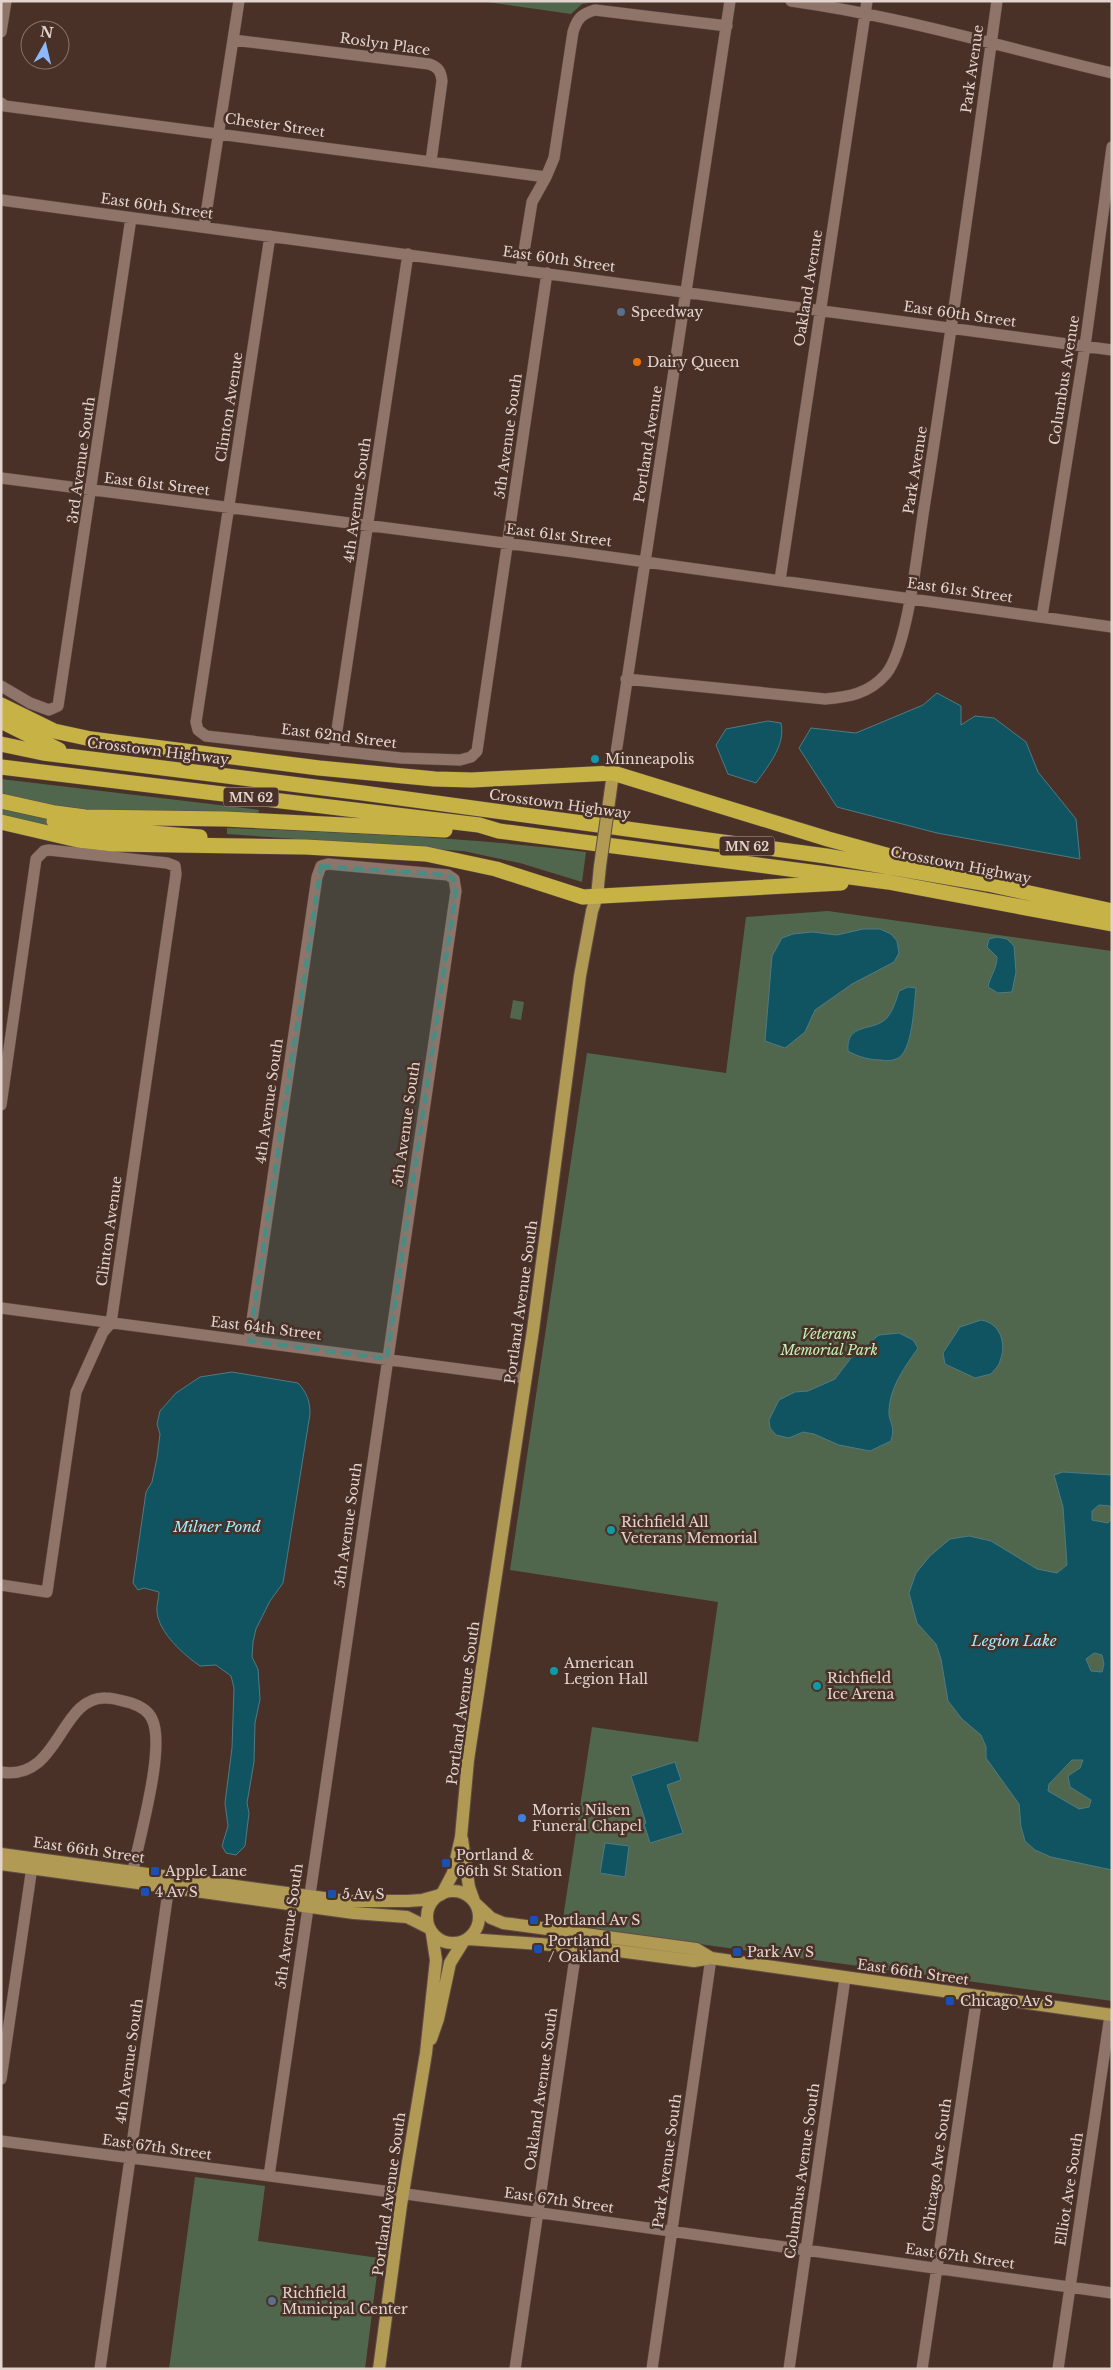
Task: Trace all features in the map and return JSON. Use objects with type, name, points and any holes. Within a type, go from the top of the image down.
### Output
[{"type":"highway","points":[[1,705],[54,731],[91,739],[319,768],[454,780],[613,773],[810,833],[988,884]]},
{"type":"highway","points":[[1,721],[72,756]]},
{"type":"highway","name":"Crosstown Highway","points":[[1,744],[43,753],[826,856],[988,884],[1112,911]]},
{"type":"highway","name":"MN 62","points":[[1,767],[479,825],[499,831],[888,882],[1112,924]]},
{"type":"highway","points":[[1,801],[29,808],[85,817],[225,819],[477,832],[499,831]]},
{"type":"highway","points":[[1,801],[19,810],[78,827],[286,843],[306,847]]},
{"type":"highway","points":[[1,822],[78,840],[113,844],[306,847],[426,854],[496,869],[583,897],[813,884],[888,882]]},
{"type":"main road","name":"Portland Avenue South","points":[[441,1894],[454,1873],[461,1837],[468,1760],[526,1378],[580,976],[592,911],[597,896],[613,773]]},
{"type":"main road","name":"Portland Avenue South","points":[[461,1837],[475,1903]]},
{"type":"main road","name":"East 66th Street","points":[[1,1854],[32,1863],[170,1881],[406,1917],[431,1931]]},
{"type":"main road","name":"East 66th Street","points":[[1,1864],[32,1863],[133,1871],[170,1881]]},
{"type":"main road","points":[[459,1892],[475,1903],[479,1912],[478,1927],[466,1940],[446,1943],[431,1931],[427,1921],[429,1906],[441,1894],[459,1892]]},
{"type":"main road","name":"East 66th Street","points":[[308,1901],[408,1901],[422,1900],[441,1894]]},
{"type":"main road","name":"East 66th Street","points":[[475,1903],[491,1918],[503,1923],[696,1949],[711,1958]]},
{"type":"main road","name":"Portland Avenue South","points":[[379,2369],[403,2193],[426,2053],[428,2018],[436,1960],[431,1931]]},
{"type":"main road","name":"Portland Avenue South","points":[[426,2053],[438,2019],[450,1963],[466,1940]]},
{"type":"main road","name":"East 66th Street","points":[[466,1940],[577,1946],[694,1961],[711,1958],[1111,2015]]},
{"type":"street","points":[[1,32],[6,1]]},
{"type":"street","points":[[204,227],[239,1]]},
{"type":"street","name":"Portland Avenue","points":[[613,773],[730,1]]},
{"type":"street","points":[[791,1],[866,7],[991,43],[1112,73]]},
{"type":"street","name":"Park Avenue","points":[[626,679],[825,699],[854,696],[871,687],[886,674],[896,655],[910,598],[952,328],[997,1]]},
{"type":"street","name":"Oakland Avenue","points":[[780,580],[819,310],[866,7]]},
{"type":"street","points":[[520,270],[532,202],[554,158],[573,32],[577,20],[584,13],[594,10],[605,10],[727,26]]},
{"type":"street","name":"Roslyn Place","points":[[233,40],[429,64],[436,67],[441,74],[442,81],[431,161]]},
{"type":"street","name":"Chester Street","points":[[1,103],[5,106],[546,177]]},
{"type":"street","name":"Columbus Avenue","points":[[1042,616],[1085,346],[1112,147]]},
{"type":"street","name":"East 60th Street","points":[[1,200],[1112,350]]},
{"type":"street","name":"3rd Avenue South","points":[[1,686],[30,703],[49,710],[58,706],[132,218]]},
{"type":"street","name":"Clinton Avenue","points":[[198,730],[196,722],[270,236]]},
{"type":"street","name":"4th Avenue South","points":[[334,750],[369,526],[408,254]]},
{"type":"street","name":"5th Avenue South","points":[[477,751],[548,273]]},
{"type":"street","name":"East 61st Street","points":[[1,478],[645,561],[1112,627]]},
{"type":"street","name":"East 62nd Street","points":[[198,730],[206,736],[401,758],[460,760],[471,757],[477,751]]},
{"type":"street","name":"Clinton Avenue","points":[[1,1105],[36,859],[44,851],[167,863],[175,866],[175,884],[111,1323],[104,1332],[76,1392],[47,1592],[1,1586]]},
{"type":"street","name":"4th Avenue South","points":[[249,1341],[317,876],[321,866],[328,864],[420,871],[448,875],[454,879]]},
{"type":"street","name":"5th Avenue South","points":[[269,2176],[456,891],[454,879]]},
{"type":"street","name":"East 64th Street","points":[[1,1308],[526,1378]]},
{"type":"street","points":[[1,1772],[17,1772],[38,1763],[47,1756],[71,1718],[89,1702],[106,1698],[141,1707],[153,1720],[155,1755],[133,1871]]},
{"type":"street","points":[[1,2079],[32,1863]]},
{"type":"street","name":"4th Avenue South","points":[[100,2369],[170,1881]]},
{"type":"street","name":"Oakland Avenue South","points":[[515,2369],[579,1933]]},
{"type":"street","name":"Park Avenue South","points":[[652,2369],[711,1958]]},
{"type":"street","name":"Columbus Avenue South","points":[[789,2369],[845,1978]]},
{"type":"street","name":"Chicago Ave South","points":[[922,2369],[977,1996]]},
{"type":"street","name":"Elliot Ave South","points":[[1058,2369],[1111,2015]]},
{"type":"street","name":"East 67th Street","points":[[1,2141],[403,2193],[1112,2294]]},
{"type":"highlighted area","points":[[321,866],[448,875],[454,879],[456,891],[387,1359],[249,1341]]},
{"type":"green space","points":[[480,1],[601,1],[582,4],[571,14]]},
{"type":"green space","points":[[1,779],[259,810],[258,815],[98,811],[68,807],[129,841],[1,817]]},
{"type":"green space","points":[[227,828],[452,839],[586,852],[582,882],[520,863],[463,851],[227,834]]},
{"type":"green space","name":"Veterans Memorial Park","points":[[828,911],[1112,951],[1112,2001],[562,1925],[592,1727],[698,1742],[718,1602],[510,1570],[587,1053],[726,1073],[746,917]]},
{"type":"green space","points":[[513,1000],[524,1002],[521,1020],[510,1018]]},
{"type":"green space","points":[[195,2177],[265,2186],[258,2241],[379,2258],[365,2369],[169,2369]]},
{"type":"water","points":[[937,693],[961,706],[961,725],[975,716],[994,718],[1026,742],[1038,772],[1076,819],[1080,859],[937,833],[837,807],[799,748],[811,728],[856,733],[923,705]]},
{"type":"water","points":[[768,721],[781,723],[782,731],[775,755],[766,770],[756,783],[728,774],[716,745],[726,729]]},
{"type":"water","points":[[863,929],[880,929],[891,934],[897,941],[899,953],[894,962],[852,984],[815,1010],[805,1032],[785,1048],[765,1041],[772,956],[782,938],[793,934],[812,932],[837,935]]},
{"type":"water","points":[[997,937],[1007,939],[1014,946],[1016,972],[1012,992],[998,993],[988,987],[997,957],[987,947],[989,939]]},
{"type":"water","points":[[908,987],[916,988],[912,1027],[902,1055],[894,1060],[885,1061],[864,1058],[848,1051],[848,1042],[851,1036],[861,1029],[886,1019],[899,991]]},
{"type":"water","points":[[981,1320],[993,1325],[1000,1335],[1003,1347],[999,1365],[991,1374],[975,1378],[945,1364],[943,1353],[960,1327]]},
{"type":"water","points":[[899,1333],[913,1340],[918,1348],[899,1377],[892,1393],[889,1411],[893,1431],[891,1441],[870,1451],[839,1445],[814,1434],[803,1432],[789,1438],[776,1435],[770,1428],[769,1420],[779,1400],[795,1392],[808,1391],[835,1379],[851,1358],[879,1335]]},
{"type":"water","name":"Milner Pond","points":[[232,1372],[298,1383],[307,1397],[310,1414],[283,1583],[270,1601],[256,1629],[253,1642],[252,1657],[258,1669],[260,1699],[255,1723],[254,1762],[247,1803],[249,1813],[245,1846],[236,1855],[226,1853],[222,1846],[228,1826],[225,1803],[232,1748],[234,1688],[231,1676],[216,1665],[200,1666],[180,1650],[162,1628],[159,1620],[157,1610],[159,1592],[144,1588],[138,1590],[133,1583],[146,1492],[152,1482],[157,1458],[160,1434],[157,1424],[160,1411],[176,1393],[200,1377]]},
{"type":"water","name":"Legion Lake","points":[[1063,1472],[1112,1475],[1112,1512],[1110,1506],[1099,1505],[1092,1511],[1092,1520],[1108,1523],[1112,1518],[1112,1870],[1051,1857],[1035,1850],[1025,1841],[1021,1827],[1019,1804],[986,1758],[986,1747],[981,1735],[962,1719],[948,1701],[941,1659],[936,1644],[917,1623],[909,1593],[916,1573],[930,1556],[950,1539],[969,1536],[991,1541],[1037,1569],[1057,1573],[1067,1565],[1063,1507],[1054,1475]],"holes":[[[1094,1653],[1102,1655],[1104,1664],[1102,1672],[1091,1671],[1086,1659]],[[1072,1760],[1083,1760],[1080,1768],[1068,1776],[1070,1787],[1091,1800],[1089,1807],[1079,1809],[1048,1791],[1049,1784]]]},
{"type":"water","points":[[675,1762],[681,1780],[667,1785],[683,1833],[650,1843],[644,1824],[646,1823],[631,1776]]},
{"type":"water","points":[[605,1843],[629,1846],[625,1877],[600,1873]]},
{"type":"place","name":"Speedway","points":[[621,312]]},
{"type":"place","name":"Dairy Queen","points":[[637,362]]},
{"type":"place","name":"Minneapolis","points":[[595,759]]},
{"type":"place","name":"Richfield All Veterans Memorial","points":[[611,1530]]},
{"type":"place","name":"American Legion Hall","points":[[554,1671]]},
{"type":"place","name":"Richfield Ice Arena","points":[[817,1686]]},
{"type":"place","name":"Morris Nilsen Funeral Chapel","points":[[522,1818]]},
{"type":"place","name":"Portland & 66th St Station","points":[[446,1863]]},
{"type":"place","name":"Apple Lane","points":[[155,1871]]},
{"type":"place","name":"4 Av S","points":[[145,1892]]},
{"type":"place","name":"5 Av S","points":[[332,1894]]},
{"type":"place","name":"Portland Av S","points":[[534,1920]]},
{"type":"place","name":"Portland / Oakland","points":[[538,1949]]},
{"type":"place","name":"Park Av S","points":[[737,1952]]},
{"type":"place","name":"Chicago Av S","points":[[950,2001]]},
{"type":"place","name":"Richfield Municipal Center","points":[[272,2301]]}]
